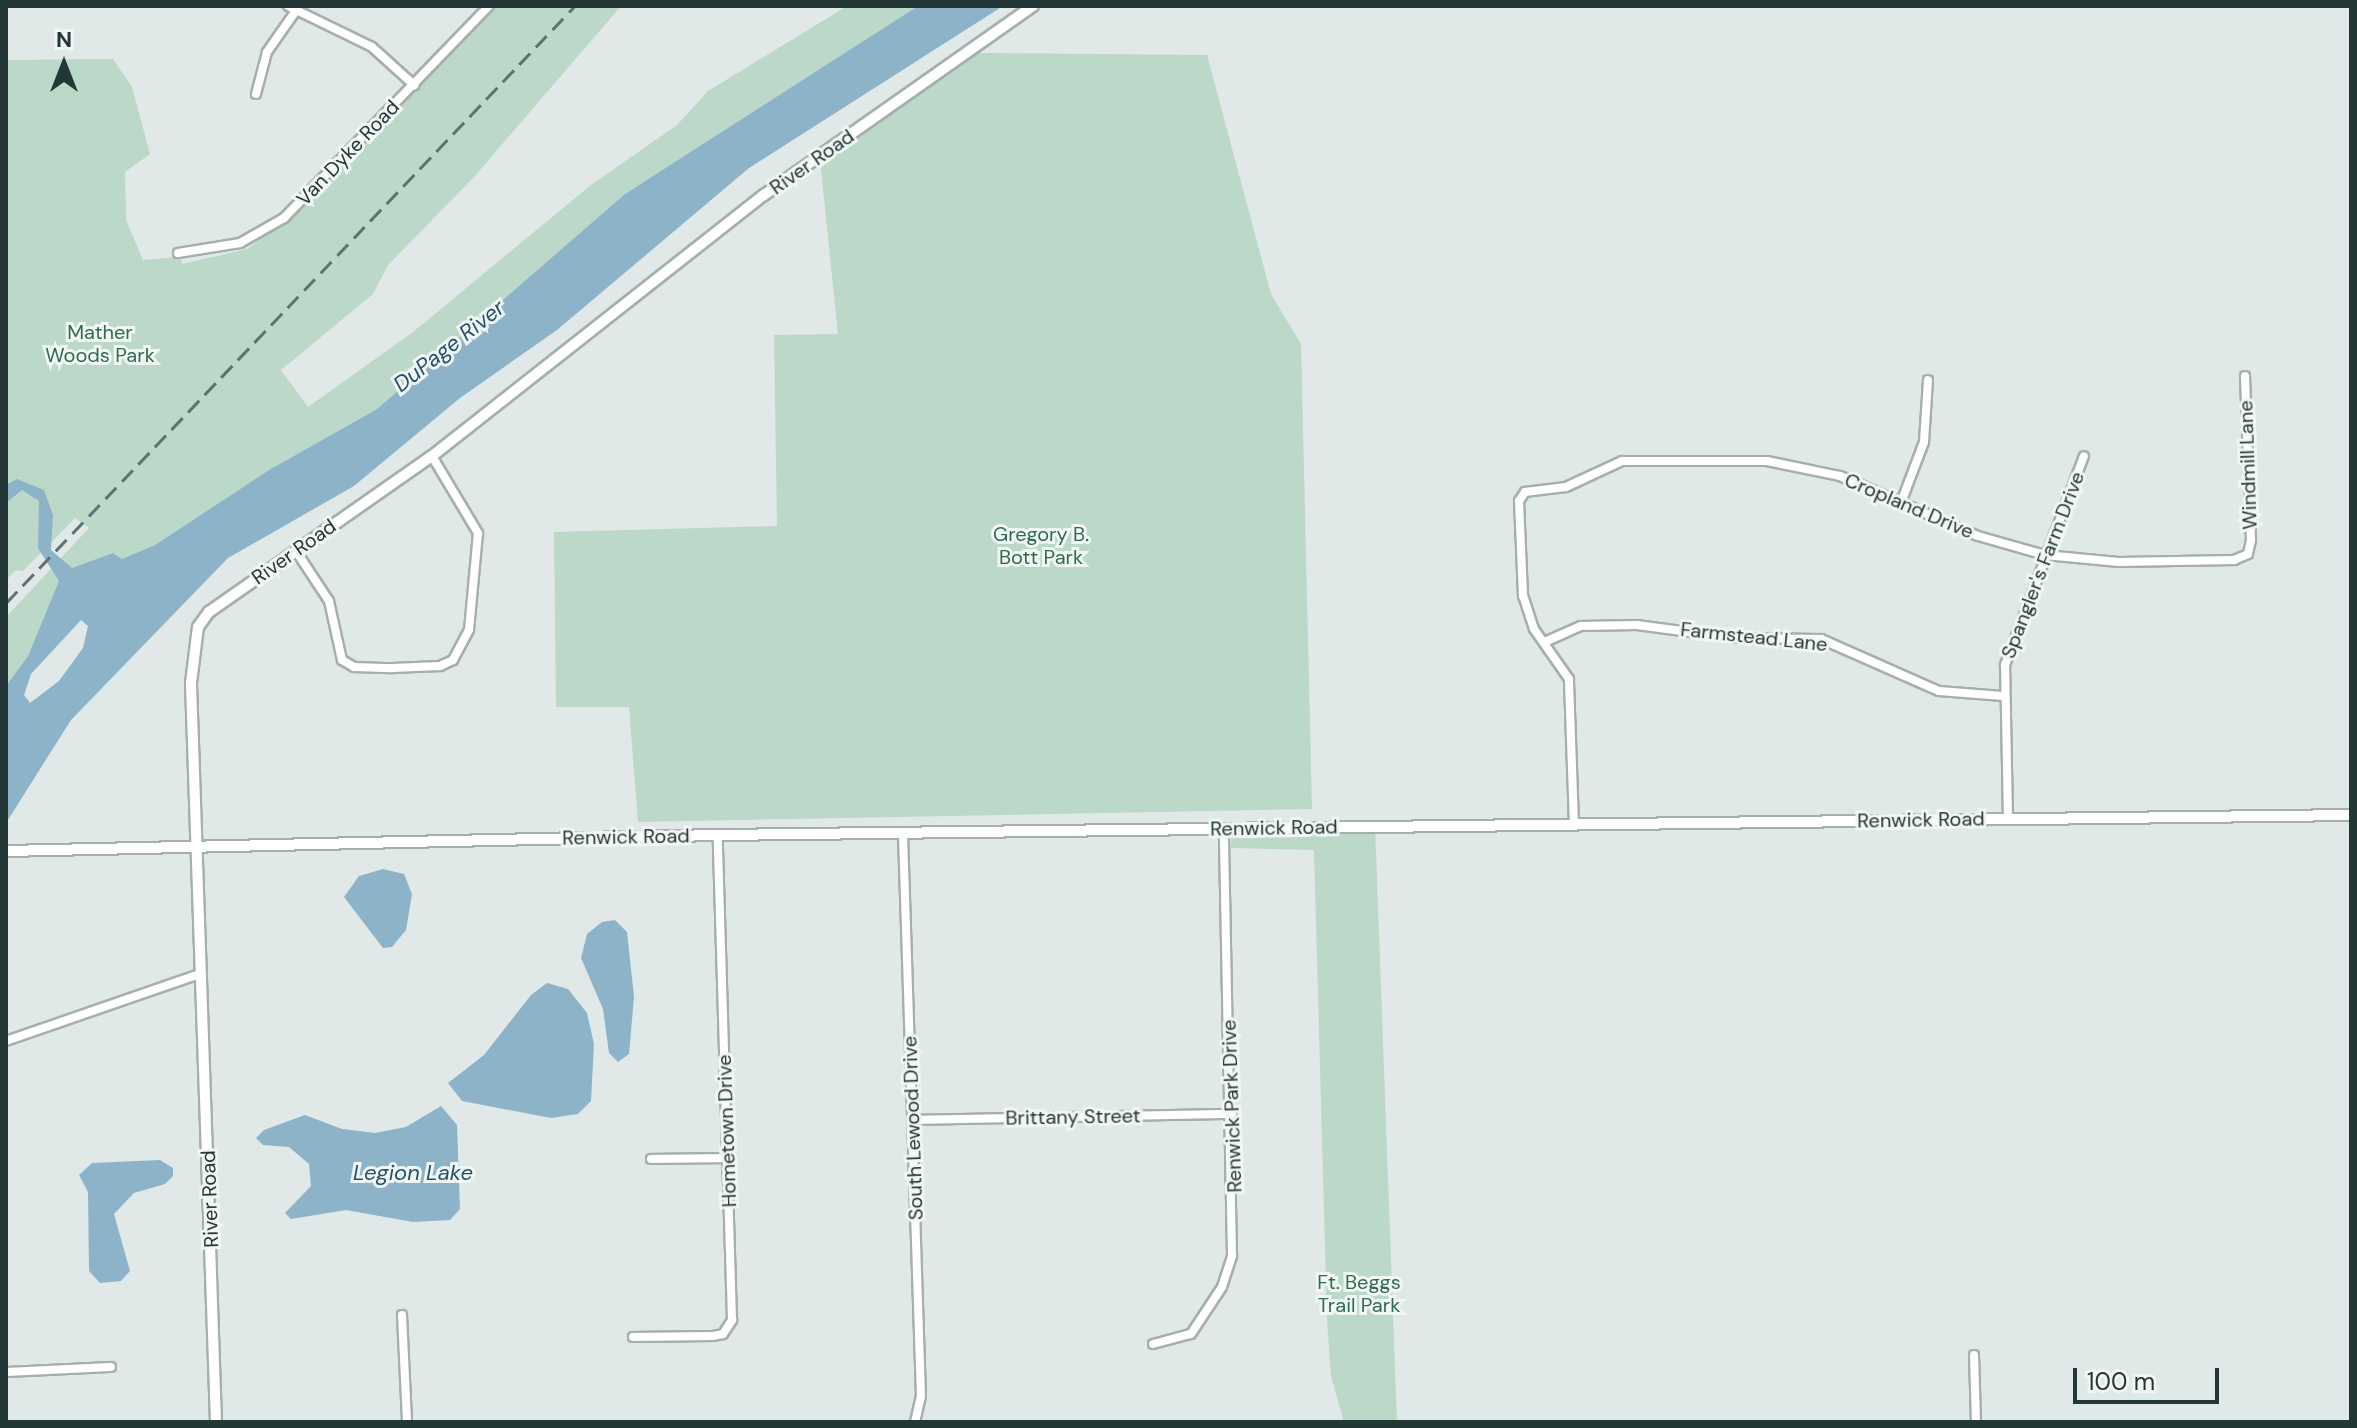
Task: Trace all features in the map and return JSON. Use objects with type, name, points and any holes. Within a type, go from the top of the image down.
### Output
[{"type":"street","name":"Van Dyke Road","points":[[178,253],[240,243],[284,218],[489,6]]},
{"type":"street","name":"River Road","points":[[216,1422],[191,662],[198,627],[209,612],[432,456],[764,195],[1033,6]]},
{"type":"street","points":[[256,94],[267,52],[292,9],[372,47],[414,85]]},
{"type":"street","name":"Windmill Lane","points":[[2245,376],[2248,554]]},
{"type":"street","points":[[1902,500],[1924,442],[1928,380]]},
{"type":"street","points":[[296,551],[329,601],[342,660],[354,667],[392,668],[440,666],[453,660],[469,630],[478,533],[432,456]]},
{"type":"street","name":"Spangler's Farm Drive","points":[[2008,819],[2003,696],[2012,639],[2084,456]]},
{"type":"street","name":"Cropland Drive","points":[[1547,641],[1526,613],[1519,501],[1525,492],[1566,487],[1622,461],[1732,459],[1804,467],[1902,500],[1978,536],[2045,555],[2119,562],[2234,560],[2248,554]]},
{"type":"street","name":"Farmstead Lane","points":[[1547,641],[1581,626],[1637,625],[1734,638],[1821,639],[1939,691],[2003,696]]},
{"type":"street","points":[[1547,641],[1569,679],[1574,825]]},
{"type":"street","name":"Renwick Road","points":[[6,851],[718,835],[2351,815]]},
{"type":"street","name":"Renwick Park Drive","points":[[1153,1344],[1191,1334],[1222,1287],[1235,1225],[1224,828]]},
{"type":"street","name":"South Lewood Drive","points":[[903,834],[921,1396],[915,1422]]},
{"type":"street","name":"Hometown Drive","points":[[633,1337],[713,1336],[728,1329],[727,1158],[718,835]]},
{"type":"street","points":[[6,1041],[202,973]]},
{"type":"street","name":"Brittany Street","points":[[913,1120],[1232,1114]]},
{"type":"street","points":[[651,1159],[727,1158]]},
{"type":"street","points":[[402,1315],[407,1422]]},
{"type":"street","points":[[1974,1355],[1976,1422]]},
{"type":"street","points":[[6,1372],[111,1367]]},
{"type":"green space","name":"Mather Woods Park","points":[[496,6],[621,6],[474,177],[388,265],[373,294],[281,370],[308,407],[413,332],[591,185],[677,125],[708,91],[847,6],[918,6],[625,194],[377,409],[269,470],[155,545],[122,559],[113,553],[63,572],[28,656],[6,686],[6,617],[89,528],[75,518],[23,571],[16,570],[6,580],[6,60],[113,59],[132,87],[150,154],[125,172],[126,220],[143,260],[181,257],[182,264],[247,249],[307,204]]},
{"type":"green space","name":"Gregory B. Bott Park","points":[[977,53],[1207,55],[1271,294],[1301,344],[1312,809],[638,822],[629,707],[556,707],[554,532],[777,526],[774,335],[838,334],[820,160]]},
{"type":"green space","name":"Ft. Beggs Trail Park","points":[[1375,825],[1397,1422],[1344,1422],[1331,1376],[1327,1321],[1314,850],[1231,848],[1231,828]]},
{"type":"water","points":[[918,6],[1003,6],[749,168],[557,330],[460,398],[354,486],[228,558],[71,720],[6,823],[6,686],[28,656],[59,581],[38,548],[39,501],[22,490],[6,503],[6,485],[17,479],[44,490],[53,515],[51,550],[72,568],[113,553],[122,559],[155,545],[269,470],[377,409],[625,194]],"holes":[[[81,620],[88,626],[83,648],[59,681],[30,703],[24,695],[31,674]]]},
{"type":"water","points":[[383,869],[404,874],[412,894],[406,930],[392,947],[383,948],[344,897],[359,876]]},
{"type":"water","points":[[615,920],[627,932],[634,997],[629,1054],[618,1062],[609,1053],[603,1009],[581,958],[587,934],[602,922]]},
{"type":"water","points":[[547,983],[568,989],[587,1013],[594,1044],[591,1101],[578,1114],[551,1118],[462,1101],[448,1083],[484,1055],[531,995]]},
{"type":"water","name":"Legion Lake","points":[[441,1106],[457,1125],[460,1209],[450,1220],[413,1222],[346,1210],[291,1219],[285,1213],[311,1186],[309,1164],[289,1147],[263,1145],[256,1138],[264,1130],[305,1115],[342,1129],[375,1133],[406,1127]]},
{"type":"water","points":[[160,1160],[173,1168],[173,1176],[165,1184],[134,1193],[114,1214],[130,1271],[121,1281],[100,1283],[89,1271],[88,1192],[79,1175],[92,1163]]},
{"type":"railway","points":[[6,603],[575,6]]},
{"type":"water label","name":"DuPage River","points":[[449,346]]}]
